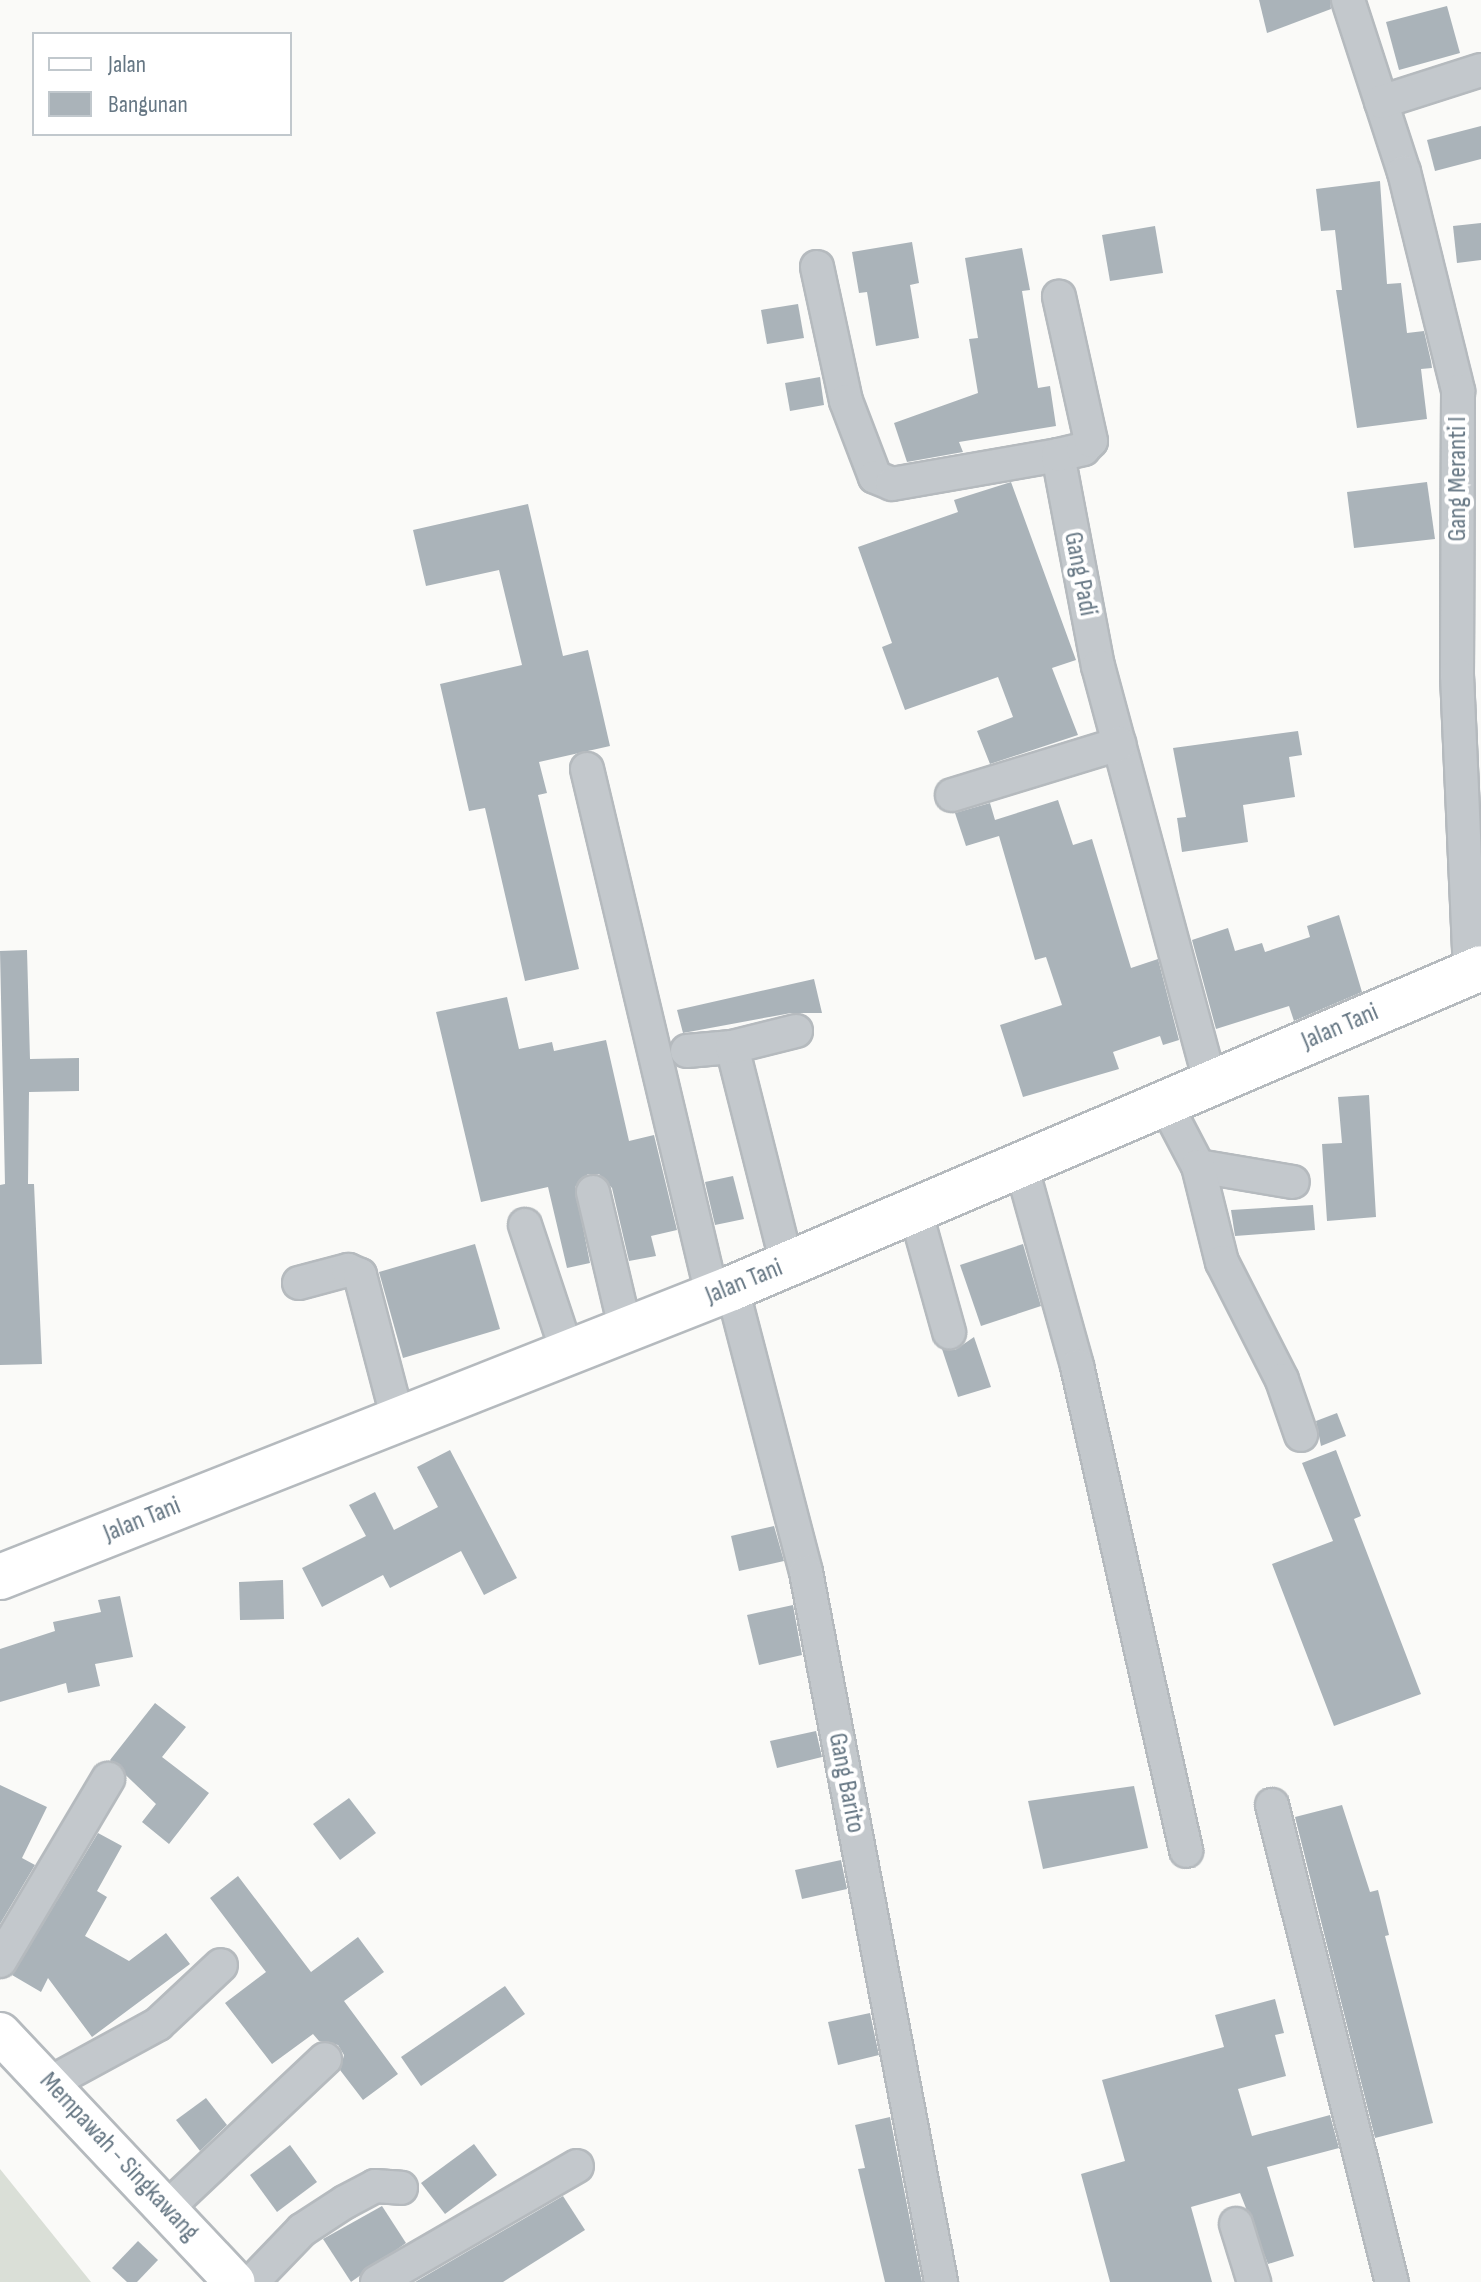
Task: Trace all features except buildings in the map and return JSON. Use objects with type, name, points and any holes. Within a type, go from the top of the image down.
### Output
[{"type":"highway","name":"Jalan Tani","points":[[0,1577],[626,1332],[1476,970]]},
{"type":"main road","name":"Mempawah - Singkawang","points":[[0,2033],[235,2282]]},
{"type":"street","name":"Gang Meranti I","points":[[1348,0],[1381,102],[1458,391],[1457,675],[1476,970]]},
{"type":"street","points":[[1381,102],[1481,70]]},
{"type":"street","points":[[817,267],[846,401],[875,477],[892,484],[1058,455],[1083,449],[1091,441],[1059,297]]},
{"type":"street","name":"Gang Padi","points":[[1058,455],[1098,666],[1211,1084]]},
{"type":"street","points":[[952,795],[1119,744]]},
{"type":"street","name":"Gang Barito","points":[[587,769],[722,1292],[806,1572],[941,2282]]},
{"type":"street","points":[[687,1051],[732,1047],[796,1031]]},
{"type":"street","points":[[732,1047],[787,1264]]},
{"type":"street","points":[[1165,1103],[1198,1166],[1222,1262],[1282,1380],[1301,1435]]},
{"type":"street","points":[[1021,1165],[1077,1366],[1186,1851]]},
{"type":"street","points":[[1198,1166],[1293,1182]]},
{"type":"street","points":[[593,1192],[626,1332]]},
{"type":"street","points":[[915,1210],[949,1332]]},
{"type":"street","points":[[525,1225],[568,1354]]},
{"type":"street","points":[[299,1283],[348,1270],[360,1275],[398,1420]]},
{"type":"street","points":[[0,1961],[108,1779]]},
{"type":"street","points":[[1272,1805],[1392,2282]]},
{"type":"street","points":[[50,2083],[158,2024],[221,1965]]},
{"type":"street","points":[[167,2208],[325,2059]]},
{"type":"street","points":[[377,2282],[577,2166]]},
{"type":"street","points":[[252,2282],[302,2230],[345,2202],[375,2186],[401,2188]]},
{"type":"street","points":[[1236,2224],[1254,2282]]},
{"type":"shaded area","points":[[0,2169],[91,2282],[0,2282]]}]
